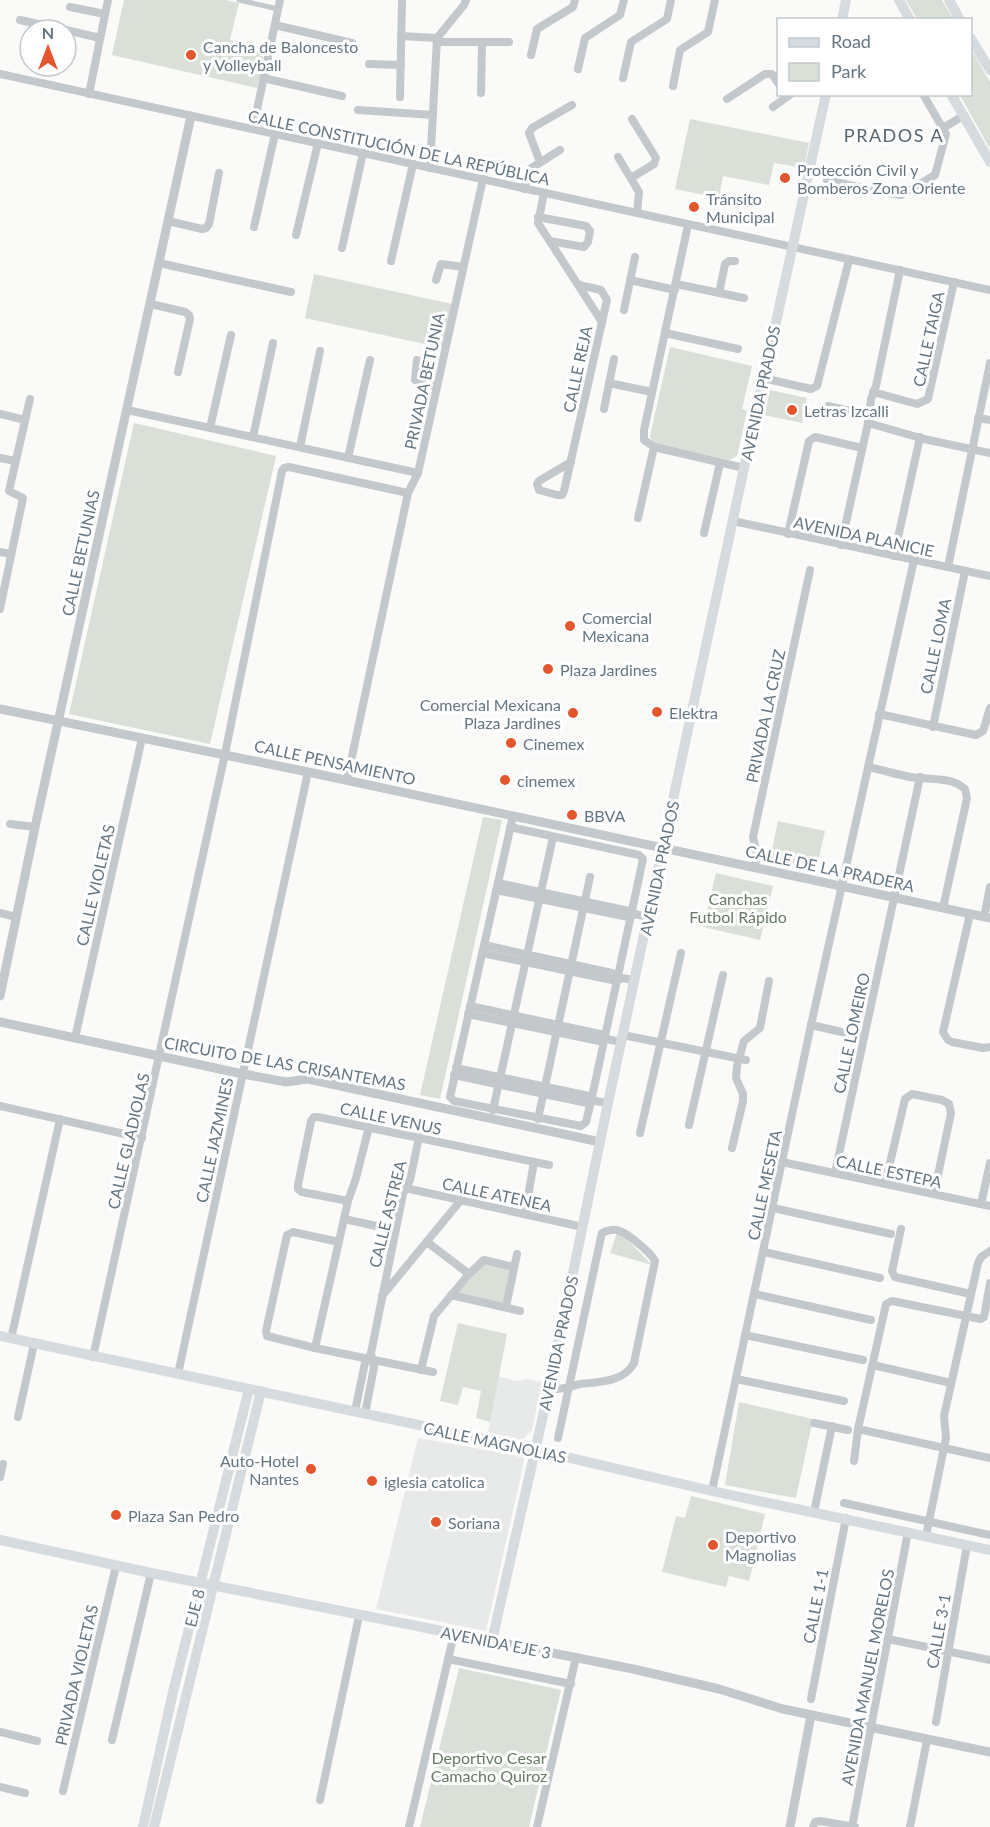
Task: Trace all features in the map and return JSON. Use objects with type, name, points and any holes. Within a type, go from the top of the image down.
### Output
[{"type":"main road","points":[[842,18],[846,0]]},
{"type":"main road","points":[[899,0],[909,18]]},
{"type":"main road","points":[[949,0],[959,18]]},
{"type":"main road","points":[[972,40],[990,70]]},
{"type":"main road","name":"AVENIDA PRADOS","points":[[492,1641],[536,1450],[634,980],[826,96]]},
{"type":"main road","points":[[952,96],[990,162]]},
{"type":"main road","name":"CALLE MAGNOLIAS","points":[[5,1338],[536,1450],[712,1491],[990,1550]]},
{"type":"main road","name":"EJE 8","points":[[143,1827],[173,1692],[249,1389]]},
{"type":"main road","name":"EJE 8","points":[[154,1827],[261,1391]]},
{"type":"main road","name":"AVENIDA EJE 3","points":[[0,1540],[212,1586],[492,1641]]},
{"type":"street","points":[[89,94],[108,0]]},
{"type":"street","points":[[239,0],[279,4],[253,129]]},
{"type":"street","points":[[400,97],[402,0]]},
{"type":"street","points":[[430,168],[437,40],[466,0]]},
{"type":"street","points":[[531,55],[537,29],[573,8],[575,0]]},
{"type":"street","points":[[578,69],[585,38],[620,15],[624,0]]},
{"type":"street","points":[[623,78],[631,42],[667,18],[671,0]]},
{"type":"street","points":[[673,86],[680,50],[708,32],[715,0]]},
{"type":"street","points":[[70,7],[105,14]]},
{"type":"street","points":[[274,25],[352,43]]},
{"type":"street","points":[[78,33],[100,38]]},
{"type":"street","points":[[401,36],[437,40],[509,42]]},
{"type":"street","points":[[482,42],[482,93]]},
{"type":"street","points":[[369,64],[401,65]]},
{"type":"street","name":"CALLE CONSTITUCIÓN DE LA REPÚBLICA","points":[[0,74],[990,290]]},
{"type":"street","points":[[727,99],[765,74],[772,74],[777,82]]},
{"type":"street","points":[[263,78],[342,96]]},
{"type":"street","points":[[773,107],[788,96]]},
{"type":"street","points":[[827,180],[901,195],[935,175],[946,134],[924,96]]},
{"type":"street","points":[[540,162],[529,133],[532,128],[572,105]]},
{"type":"street","points":[[358,111],[433,115]]},
{"type":"street","name":"CALLE BETUNIAS","points":[[0,996],[191,116]]},
{"type":"street","points":[[942,128],[963,116]]},
{"type":"street","points":[[631,178],[654,164],[656,158],[632,119]]},
{"type":"street","points":[[254,227],[275,134]]},
{"type":"street","points":[[297,235],[318,143]]},
{"type":"street","points":[[524,189],[528,171],[560,150]]},
{"type":"street","points":[[342,248],[363,153]]},
{"type":"street","points":[[618,157],[640,195],[637,213]]},
{"type":"street","points":[[391,261],[412,164]]},
{"type":"street","points":[[168,221],[206,228],[209,224],[219,173]]},
{"type":"street","name":"PRIVADA BETUNIA","points":[[127,410],[418,473],[483,179]]},
{"type":"street","points":[[544,193],[538,217],[586,226],[590,231],[588,242],[584,247],[550,241]]},
{"type":"street","name":"CALLE REJA","points":[[538,217],[538,223],[602,322],[571,462],[562,495],[542,492],[538,489],[539,481],[571,462]]},
{"type":"street","points":[[688,225],[644,437],[646,443],[654,447],[744,468]]},
{"type":"street","points":[[624,310],[635,257]]},
{"type":"street","points":[[763,378],[811,388],[817,386],[849,260]]},
{"type":"street","points":[[719,293],[725,264],[735,261]]},
{"type":"street","points":[[159,263],[291,292]]},
{"type":"street","points":[[436,280],[441,264],[463,267]]},
{"type":"street","points":[[841,545],[900,270]]},
{"type":"street","points":[[630,280],[744,298]]},
{"type":"street","name":"CALLE TAIGA","points":[[873,392],[917,404],[928,399],[954,282]]},
{"type":"street","points":[[579,285],[599,289],[606,296],[602,322]]},
{"type":"street","points":[[151,304],[189,315],[178,372]]},
{"type":"street","points":[[665,333],[738,349]]},
{"type":"street","points":[[210,428],[231,335]]},
{"type":"street","points":[[254,437],[273,343]]},
{"type":"street","points":[[300,447],[320,351]]},
{"type":"street","points":[[604,409],[614,359]]},
{"type":"street","points":[[348,458],[370,360]]},
{"type":"street","points":[[417,360],[415,380],[437,387]]},
{"type":"street","points":[[948,567],[990,363]]},
{"type":"street","points":[[609,383],[652,392]]},
{"type":"street","points":[[0,609],[23,498],[9,491],[30,399]]},
{"type":"street","points":[[828,406],[920,437],[990,453]]},
{"type":"street","points":[[0,414],[25,420]]},
{"type":"street","points":[[978,418],[990,420]]},
{"type":"street","points":[[894,556],[920,437]]},
{"type":"street","points":[[788,534],[807,443],[810,439],[816,438],[862,448]]},
{"type":"street","points":[[638,518],[654,447]]},
{"type":"street","points":[[0,458],[15,461]]},
{"type":"street","points":[[704,533],[720,463]]},
{"type":"street","name":"CALLE GLADIOLAS","points":[[93,1357],[225,754],[283,469],[289,467],[408,493]]},
{"type":"street","points":[[348,780],[408,493],[418,473]]},
{"type":"street","name":"AVENIDA PLANICIE","points":[[733,521],[990,576]]},
{"type":"street","points":[[0,552],[12,554]]},
{"type":"street","name":"CALLE MESETA","points":[[712,1491],[811,1025],[914,560]]},
{"type":"street","name":"PRIVADA LA CRUZ","points":[[755,867],[757,855],[753,837],[810,570]]},
{"type":"street","name":"CALLE LOMA","points":[[933,727],[965,571]]},
{"type":"street","points":[[879,714],[972,735],[980,734],[985,727],[990,708]]},
{"type":"street","name":"CALLE PENSAMIENTO","points":[[0,709],[308,771],[663,847]]},
{"type":"street","name":"CALLE VIOLETAS","points":[[75,1038],[142,738]]},
{"type":"street","points":[[868,767],[958,784],[965,789],[967,798],[942,908]]},
{"type":"street","name":"CALLE JAZMINES","points":[[178,1374],[308,771]]},
{"type":"street","name":"CALLE LOMEIRO","points":[[835,1173],[920,777]]},
{"type":"street","points":[[510,827],[641,856],[643,862],[592,1100],[586,1122],[581,1126],[493,1110],[452,1100],[450,1097],[455,1072],[510,827],[513,816]]},
{"type":"street","points":[[10,824],[35,827]]},
{"type":"street","points":[[493,1110],[553,837]]},
{"type":"street","name":"CALLE DE LA PRADERA","points":[[663,847],[987,918]]},
{"type":"street","points":[[538,1119],[590,877]]},
{"type":"street","points":[[497,887],[648,917]]},
{"type":"street","points":[[987,918],[990,887]]},
{"type":"street","points":[[0,914],[16,917]]},
{"type":"street","points":[[970,914],[943,1032],[952,1042],[983,1048],[990,1047]]},
{"type":"street","points":[[484,945],[526,958],[634,980]]},
{"type":"street","points":[[639,1133],[681,952]]},
{"type":"street","points":[[482,954],[526,958]]},
{"type":"street","points":[[689,1125],[723,975]]},
{"type":"street","points":[[732,1148],[743,1101],[736,1078],[742,1060],[744,1041],[756,1034],[760,1028],[769,981]]},
{"type":"street","points":[[469,1010],[604,1038],[661,1043],[742,1060]]},
{"type":"street","name":"CIRCUITO DE LAS CRISANTEMAS","points":[[0,1022],[285,1082],[308,1079],[600,1142]]},
{"type":"street","points":[[811,1025],[864,1037]]},
{"type":"street","points":[[455,1072],[608,1103]]},
{"type":"street","points":[[885,1184],[904,1099],[917,1094],[942,1100],[949,1104],[951,1113],[934,1194]]},
{"type":"street","points":[[0,1106],[142,1138]]},
{"type":"street","name":"CALLE VENUS","points":[[348,1201],[298,1189],[311,1121],[314,1117],[549,1165]]},
{"type":"street","points":[[5,1338],[60,1119]]},
{"type":"street","points":[[315,1348],[348,1201],[369,1127]]},
{"type":"street","name":"CALLE ASTREA","points":[[360,1413],[394,1230],[405,1188],[411,1176],[419,1137]]},
{"type":"street","points":[[525,1214],[534,1162]]},
{"type":"street","name":"CALLE ESTEPA","points":[[782,1162],[986,1205]]},
{"type":"street","points":[[986,1205],[990,1162]]},
{"type":"street","name":"CALLE ATENEA","points":[[405,1188],[584,1227]]},
{"type":"street","name":"CALLE ASTREA","points":[[381,1298],[461,1200]]},
{"type":"street","points":[[773,1208],[891,1234]]},
{"type":"street","points":[[344,1219],[394,1230]]},
{"type":"street","points":[[901,1229],[893,1275],[971,1294]]},
{"type":"street","points":[[549,1389],[560,1390],[570,1388],[615,1378],[630,1369],[634,1363],[655,1261],[651,1254],[620,1231],[608,1230],[602,1233],[570,1388],[558,1438]]},
{"type":"street","points":[[339,1242],[289,1233],[286,1237],[266,1334],[271,1338],[433,1372]]},
{"type":"street","points":[[427,1242],[469,1274]]},
{"type":"street","points":[[926,1536],[944,1448],[946,1434],[944,1416],[978,1261],[990,1251]]},
{"type":"street","points":[[764,1252],[880,1278]]},
{"type":"street","points":[[506,1307],[517,1254]]},
{"type":"street","points":[[421,1370],[433,1317],[469,1274],[484,1260],[514,1267]]},
{"type":"street","points":[[854,1461],[858,1429],[885,1306],[888,1302],[980,1320],[983,1318],[990,1283]]},
{"type":"street","points":[[755,1294],[871,1320]]},
{"type":"street","points":[[451,1295],[520,1311]]},
{"type":"street","points":[[745,1335],[862,1360]]},
{"type":"street","points":[[18,1417],[34,1344]]},
{"type":"street","points":[[873,1365],[951,1383]]},
{"type":"street","points":[[736,1379],[844,1401]]},
{"type":"street","points":[[814,1422],[848,1430]]},
{"type":"street","points":[[813,1512],[832,1426]]},
{"type":"street","points":[[858,1429],[990,1458]]},
{"type":"street","points":[[0,1477],[3,1464]]},
{"type":"street","points":[[844,1503],[990,1535]]},
{"type":"street","name":"CALLE 1-1","points":[[811,1699],[846,1518]]},
{"type":"street","name":"AVENIDA MANUEL MORELOS","points":[[853,1827],[908,1532]]},
{"type":"street","name":"CALLE 3-1","points":[[936,1722],[967,1545]]},
{"type":"street","name":"PRIVADA VIOLETAS","points":[[63,1791],[116,1566]]},
{"type":"street","points":[[112,1740],[151,1573]]},
{"type":"street","points":[[320,1800],[359,1616]]},
{"type":"street","points":[[409,1827],[454,1634]]},
{"type":"street","points":[[888,1640],[990,1660]]},
{"type":"street","name":"AVENIDA EJE 3","points":[[492,1641],[719,1689],[783,1709],[990,1752]]},
{"type":"street","points":[[537,1827],[576,1657]]},
{"type":"street","points":[[448,1659],[571,1684]]},
{"type":"street","points":[[790,1827],[811,1715]]},
{"type":"street","points":[[0,1732],[38,1741]]},
{"type":"street","points":[[910,1827],[927,1740]]},
{"type":"street","points":[[0,1787],[25,1793]]},
{"type":"street","points":[[813,1827],[815,1822],[820,1821],[853,1827]]},
{"type":"shaded area","points":[[498,1376],[516,1381],[528,1379],[542,1382],[532,1430],[522,1440],[488,1432]]},
{"type":"shaded area","points":[[418,1438],[525,1457],[486,1631],[376,1609]]},
{"type":"green space","points":[[124,0],[226,0],[239,3],[230,40],[265,48],[257,88],[112,55]]},
{"type":"green space","points":[[906,0],[942,0],[952,18],[916,18]]},
{"type":"green space","points":[[972,51],[990,82],[990,149],[961,96],[972,96]]},
{"type":"green space","points":[[690,119],[809,143],[804,168],[774,163],[769,185],[723,176],[719,198],[675,189]]},
{"type":"green space","points":[[314,274],[452,304],[443,348],[305,318]]},
{"type":"green space","points":[[670,347],[752,366],[742,409],[747,411],[737,456],[730,460],[653,444],[650,436]]},
{"type":"green space","points":[[770,390],[807,398],[802,423],[764,415]]},
{"type":"green space","points":[[134,423],[276,456],[210,744],[69,714]]},
{"type":"green space","points":[[483,817],[502,820],[440,1099],[420,1095]]},
{"type":"green space","points":[[778,821],[825,831],[817,867],[770,859]]},
{"type":"green space","name":"Canchas Futbol Rápido","points":[[716,873],[773,886],[760,940],[703,927]]},
{"type":"green space","points":[[618,1230],[652,1265],[610,1253]]},
{"type":"green space","points":[[480,1257],[513,1264],[506,1306],[453,1298]]},
{"type":"green space","points":[[458,1323],[507,1334],[490,1422],[476,1418],[481,1391],[463,1387],[458,1405],[440,1401]]},
{"type":"green space","points":[[739,1402],[813,1419],[796,1498],[725,1485]]},
{"type":"green space","name":"Deportivo Magnolias","points":[[691,1496],[765,1514],[749,1581],[729,1576],[726,1587],[662,1572],[676,1516],[685,1518]]},
{"type":"green space","name":"Deportivo Cesar Camacho Quiroz","points":[[459,1668],[561,1690],[529,1827],[420,1827]]},
{"type":"place","name":"Cancha de Baloncesto y Volleyball","points":[[191,55]]},
{"type":"place","name":"Protección Civil y Bomberos Zona Oriente","points":[[785,178]]},
{"type":"place","name":"Tránsito Municipal","points":[[694,207]]},
{"type":"place","name":"Letras Izcalli","points":[[792,410]]},
{"type":"place","name":"Comercial Mexicana","points":[[570,626]]},
{"type":"place","name":"Plaza Jardines","points":[[548,669]]},
{"type":"place","name":"Elektra","points":[[657,712]]},
{"type":"place","name":"Comercial Mexicana Plaza Jardines","points":[[573,713]]},
{"type":"place","name":"Cinemex","points":[[511,743]]},
{"type":"place","name":"cinemex","points":[[505,780]]},
{"type":"place","name":"BBVA","points":[[572,815]]},
{"type":"place","name":"Auto-Hotel Nantes","points":[[311,1469]]},
{"type":"place","name":"iglesia catolica","points":[[372,1481]]},
{"type":"place","name":"Plaza San Pedro","points":[[116,1515]]},
{"type":"place","name":"Soriana","points":[[436,1522]]},
{"type":"place","name":"Deportivo Magnolias","points":[[713,1545]]},
{"type":"district","name":"PRADOS A","points":[[894,135]]}]
